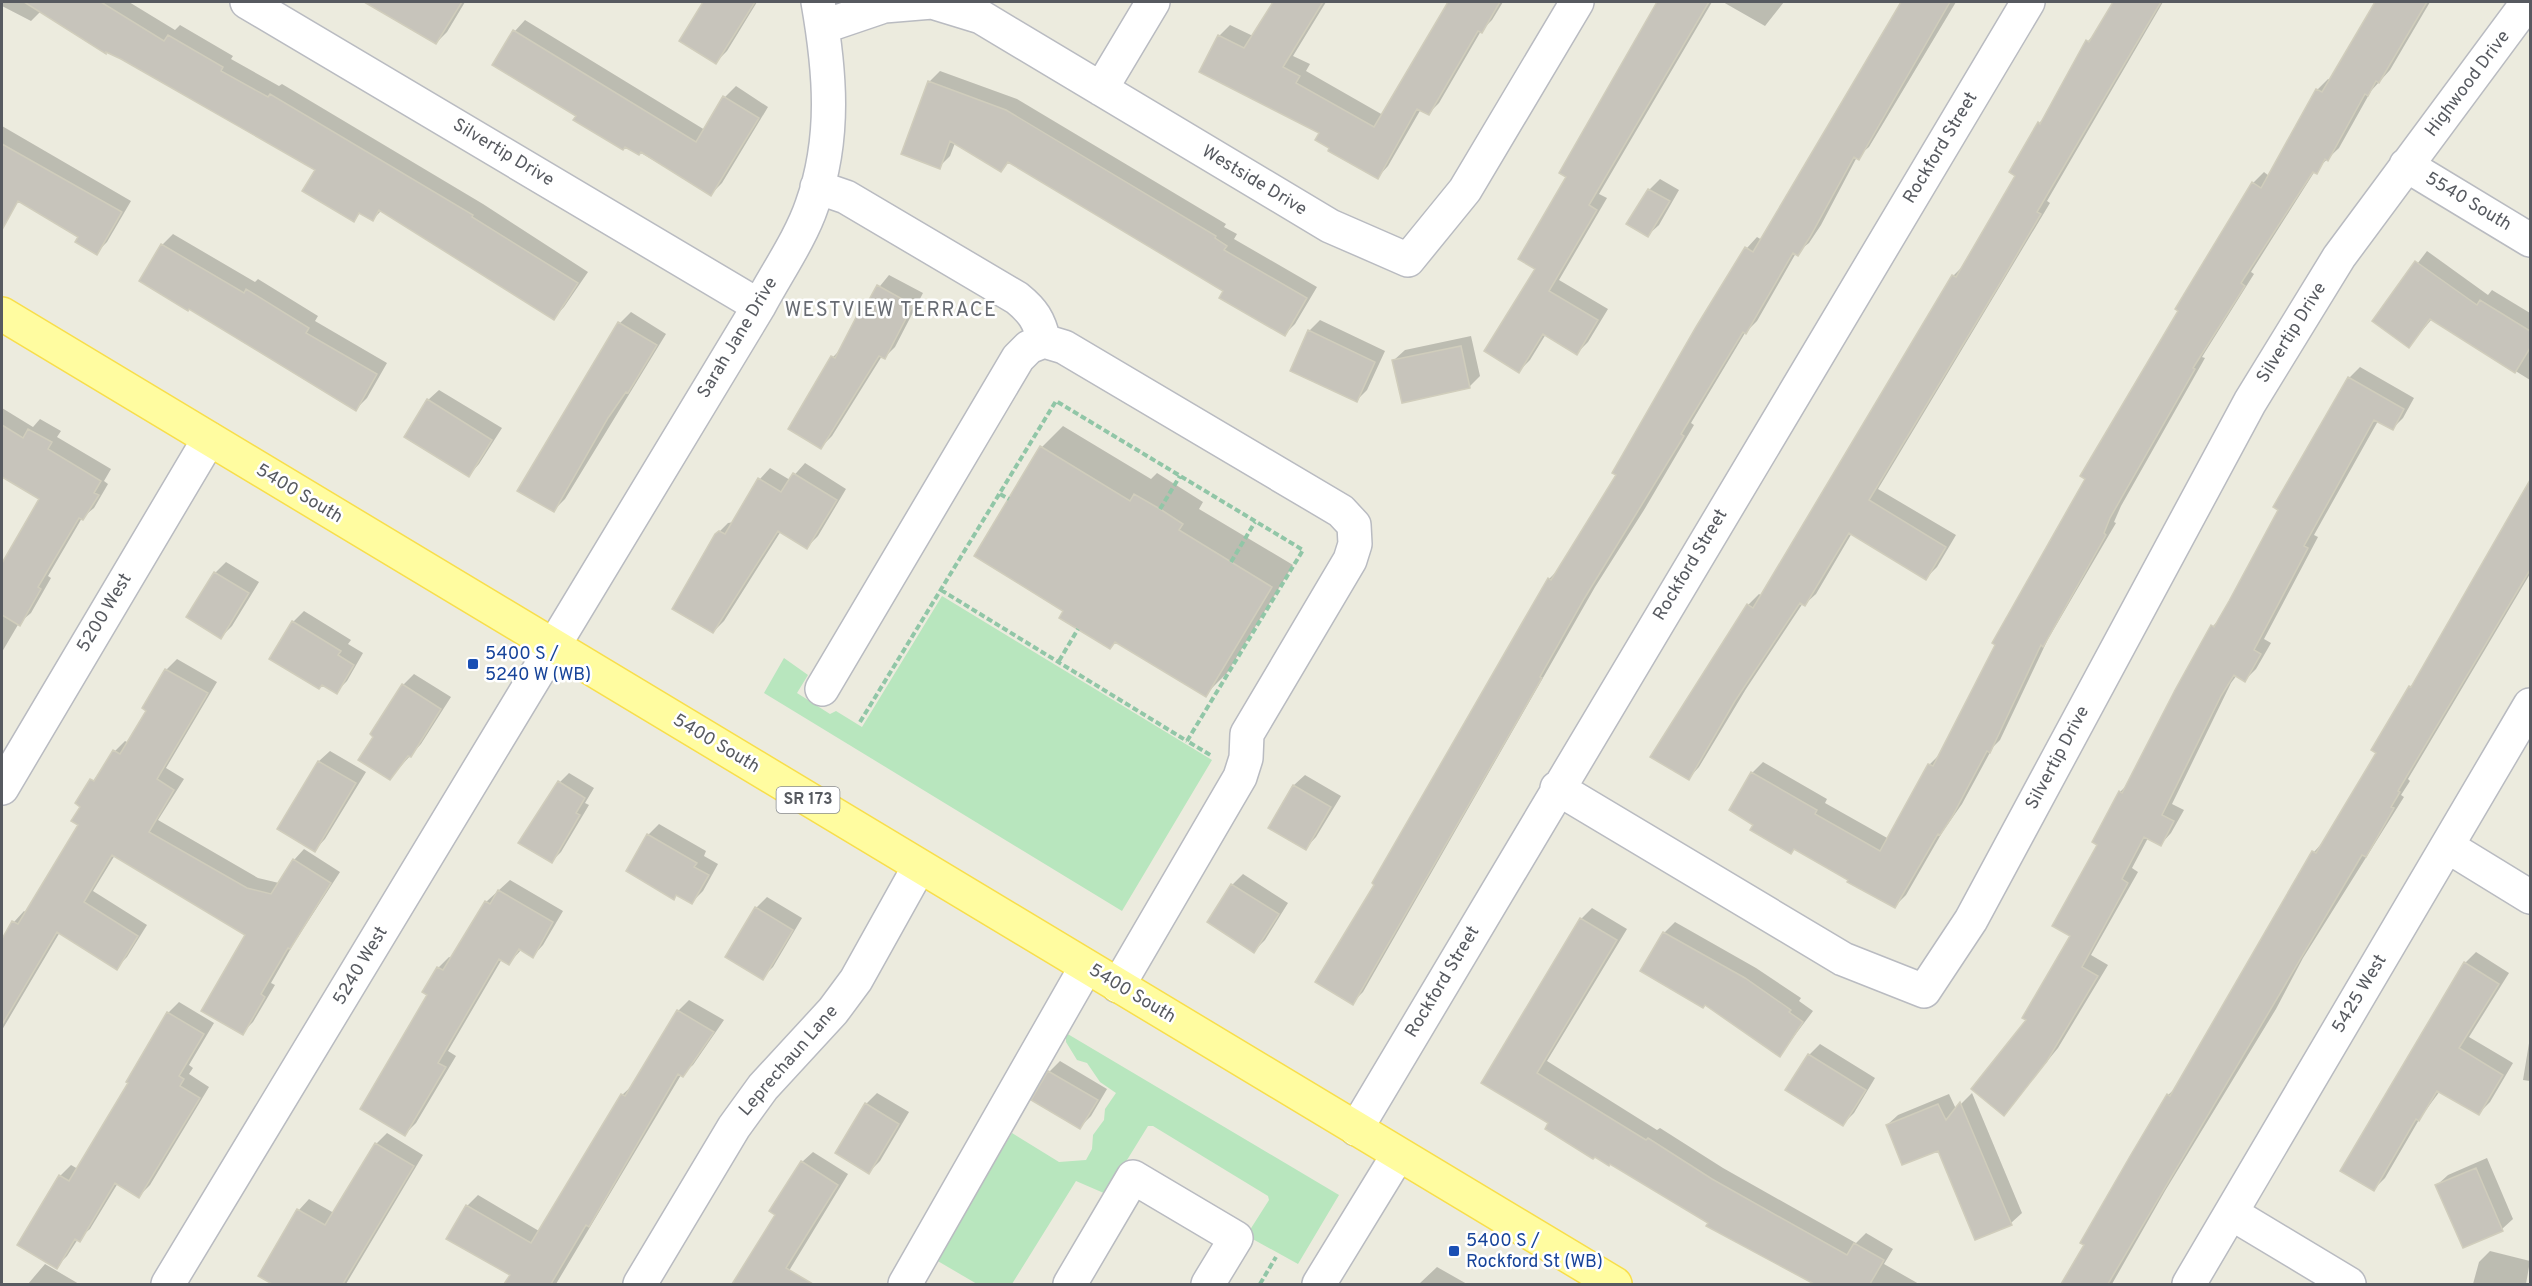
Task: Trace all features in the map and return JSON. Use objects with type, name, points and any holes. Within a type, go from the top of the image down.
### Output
[{"type":"main road","name":"5400 South","points":[[2,314],[1356,1129],[1594,1279]]},
{"type":"street","name":"Silvertip Drive","points":[[247,2],[291,13],[759,306]]},
{"type":"street","name":"Westside Drive","points":[[820,14],[932,2],[981,17],[1330,226],[1408,260],[1465,190],[1578,2]]},
{"type":"street","points":[[1101,89],[1154,2]]},
{"type":"street","name":"Rockford Street","points":[[1356,1129],[1557,788],[2028,2]]},
{"type":"street","name":"Highwood Drive","points":[[2406,165],[2471,82],[2528,2]]},
{"type":"street","name":"Sarah Jane Drive","points":[[553,646],[759,306],[812,206],[825,157],[830,102],[820,14]]},
{"type":"street","name":"Silvertip Drive","points":[[1557,788],[1843,959],[1924,991],[1971,920],[2250,402],[2339,257],[2406,165]]},
{"type":"street","name":"5540 South","points":[[2406,165],[2530,240]]},
{"type":"street","points":[[817,187],[846,197],[1017,298],[1033,311],[1040,323],[1044,341]]},
{"type":"street","points":[[822,689],[1018,358],[1029,347],[1044,341],[1064,347],[1341,511],[1354,525],[1355,544],[1350,560],[1247,734],[1246,758],[1240,777],[1118,986]]},
{"type":"street","name":"5200 West","points":[[2,788],[209,439]]},
{"type":"street","name":"5240 West","points":[[168,1284],[553,646]]},
{"type":"street","name":"5425 West","points":[[2189,1284],[2530,705]]},
{"type":"street","points":[[2447,846],[2530,897]]},
{"type":"street","name":"Leprechaun Lane","points":[[640,1284],[734,1127],[763,1087],[826,1020],[856,980],[919,867]]},
{"type":"street","points":[[905,1284],[1086,967]]},
{"type":"street","points":[[1319,1284],[1398,1155]]},
{"type":"street","points":[[1070,1284],[1133,1177],[1236,1238],[1208,1284]]},
{"type":"street","points":[[2230,1213],[2349,1284]]},
{"type":"path","points":[[860,722],[1056,401],[1303,550],[1187,741]]},
{"type":"path","points":[[1160,509],[1180,476]]},
{"type":"path","points":[[1000,494],[1009,499]]},
{"type":"path","points":[[1231,562],[1255,522]]},
{"type":"path","points":[[941,590],[1187,741],[1214,758],[1215,762]]},
{"type":"path","points":[[1059,661],[1078,629]]},
{"type":"path","points":[[1260,1284],[1276,1257]]},
{"type":"green space","points":[[942,596],[1212,760],[1122,911],[764,693],[784,658],[808,675],[797,693],[830,714],[836,711],[862,727]]},
{"type":"green space","points":[[1066,1033],[1339,1195],[1298,1264],[1249,1237],[1248,1233],[1269,1200],[1268,1196],[1153,1126],[1148,1126],[1106,1194],[1076,1181],[1012,1284],[977,1284],[936,1260],[1012,1133],[1059,1162],[1086,1160],[1092,1149],[1093,1135],[1104,1120],[1105,1109],[1116,1093],[1100,1082],[1087,1063],[1077,1060],[1066,1042]]},
{"type":"building","points":[[24,2],[101,2],[164,41],[168,35],[223,67],[221,71],[268,97],[270,94],[473,215],[472,217],[578,283],[554,320],[379,210],[373,221],[359,213],[354,222],[302,191],[315,170],[121,59],[106,52],[106,54]]},
{"type":"building","points":[[364,2],[462,2],[436,44]]},
{"type":"building","points":[[703,2],[755,2],[716,64],[679,41]]},
{"type":"building","points":[[1273,2],[1323,2],[1283,67],[1300,76],[1296,83],[1374,127],[1448,2],[1500,2],[1482,33],[1478,31],[1429,115],[1417,109],[1378,179],[1328,151],[1329,148],[1315,140],[1319,133],[1199,72],[1218,35],[1244,48]]},
{"type":"building","points":[[1657,2],[1709,2],[1589,205],[1597,210],[1549,291],[1598,320],[1577,355],[1543,334],[1519,373],[1484,351],[1535,269],[1518,259],[1566,177],[1559,173]]},
{"type":"building","points":[[1901,2],[1950,2],[1859,160],[1854,157],[1810,237],[1798,256],[1793,253],[1746,334],[1743,332],[1681,434],[1684,436],[1584,599],[1540,677],[1542,678],[1353,1005],[1315,982],[1374,885],[1372,883],[1548,578],[1551,580],[1616,475],[1612,473],[1696,327],[1745,247],[1753,252]]},
{"type":"building","points":[[2113,2],[2161,2],[2037,212],[2041,214],[1869,500],[1946,547],[1926,580],[1849,533],[1805,606],[1800,603],[1735,701],[1689,780],[1650,757],[1747,604],[1753,608],[1952,275],[1956,277],[2015,176],[2009,172],[2038,122],[2040,124],[2086,40],[2089,42]]},
{"type":"building","points":[[2375,2],[2427,2],[2379,83],[2376,81],[2368,96],[2365,94],[2328,161],[2325,159],[2317,174],[2313,172],[2241,283],[2245,286],[2193,368],[2195,369],[2110,518],[2104,533],[2106,535],[2043,647],[2041,645],[1990,753],[1987,751],[1952,817],[1940,835],[1938,834],[1895,908],[1794,849],[1791,854],[1750,830],[1753,825],[1729,810],[1751,772],[1817,810],[1815,814],[1880,851],[1928,764],[1933,766],[1995,645],[1992,643],[2085,479],[2080,476],[2178,311],[2175,309],[2252,182],[2261,188],[2316,89],[2322,92]]},
{"type":"building","points":[[513,30],[696,142],[723,96],[759,118],[711,196],[641,152],[639,155],[625,147],[623,150],[573,120],[576,116],[492,65]]},
{"type":"building","points":[[928,81],[1006,110],[1216,236],[1215,238],[1227,246],[1224,250],[1307,298],[1285,336],[1219,298],[1223,291],[1008,162],[1001,172],[950,141],[940,169],[901,154]]},
{"type":"building","points":[[2,144],[122,212],[97,255],[75,242],[78,237],[18,201],[2,230]]},
{"type":"building","points":[[1648,189],[1670,201],[1648,237],[1626,224]]},
{"type":"building","points":[[161,244],[244,293],[246,289],[309,328],[306,333],[377,374],[356,411],[139,281]]},
{"type":"building","points":[[2415,261],[2477,305],[2480,300],[2530,331],[2530,348],[2515,373],[2430,319],[2409,348],[2372,321]]},
{"type":"building","points":[[877,285],[913,305],[885,359],[879,356],[821,449],[788,429],[831,356],[835,358],[862,306],[865,307]]},
{"type":"building","points":[[618,322],[657,345],[628,393],[626,392],[608,418],[554,512],[517,491]]},
{"type":"building","points":[[1308,330],[1375,362],[1357,402],[1290,371]]},
{"type":"building","points":[[1461,346],[1470,388],[1402,403],[1392,360]]},
{"type":"building","points":[[2348,377],[2404,409],[2393,430],[2374,420],[2304,546],[2308,548],[2254,650],[2261,654],[2245,682],[2234,675],[2221,696],[2162,815],[2174,821],[2161,846],[2144,837],[2122,879],[2128,883],[2082,967],[2098,976],[2047,1061],[2004,1116],[1971,1089],[2026,1020],[2022,1018],[2070,936],[2052,926],[2097,845],[2092,842],[2119,791],[2122,793],[2211,625],[2214,627],[2229,601],[2278,510],[2273,507]]},
{"type":"building","points":[[427,399],[492,440],[469,477],[404,437]]},
{"type":"building","points":[[2,425],[23,438],[28,429],[52,442],[48,449],[101,481],[94,493],[99,495],[83,520],[79,518],[38,587],[41,589],[20,626],[2,615],[2,563],[39,499],[2,477]]},
{"type":"building","points":[[1040,446],[1130,501],[1134,494],[1160,509],[1183,524],[1179,530],[1272,587],[1206,697],[1115,642],[1110,649],[1059,618],[1063,611],[974,556]]},
{"type":"building","points":[[793,473],[837,500],[807,549],[778,531],[713,633],[672,609],[715,534],[719,531],[725,534],[758,478],[781,492]]},
{"type":"building","points":[[2530,480],[2530,570],[2398,791],[2400,792],[2391,807],[2394,808],[2366,857],[2362,855],[2108,1284],[2061,1284],[2084,1245],[2080,1243],[2129,1158],[2167,1094],[2170,1096],[2312,851],[2316,853],[2376,753],[2371,750],[2409,686],[2411,687]]},
{"type":"building","points":[[214,572],[249,593],[221,639],[186,617]]},
{"type":"building","points":[[292,621],[341,651],[338,655],[354,665],[337,694],[322,685],[319,689],[269,659]]},
{"type":"building","points":[[165,669],[208,693],[157,779],[174,790],[149,832],[247,888],[271,894],[293,859],[331,883],[261,994],[265,997],[243,1035],[201,1011],[245,935],[112,855],[84,902],[138,936],[117,970],[57,932],[2,1025],[2,939],[12,921],[18,924],[78,825],[71,821],[80,807],[75,803],[90,779],[94,781],[113,750],[120,754],[146,711],[142,708]]},
{"type":"building","points":[[402,684],[441,709],[411,757],[408,756],[390,780],[358,760],[373,737],[370,734]]},
{"type":"building","points":[[318,761],[356,783],[315,852],[277,829]]},
{"type":"building","points":[[558,781],[585,798],[576,813],[580,815],[552,863],[518,843]]},
{"type":"building","points":[[1293,785],[1331,807],[1306,850],[1268,828]]},
{"type":"building","points":[[647,834],[697,863],[694,867],[709,875],[692,904],[676,895],[674,900],[626,871]]},
{"type":"building","points":[[1231,884],[1279,914],[1254,953],[1207,922]]},
{"type":"building","points":[[498,890],[553,922],[533,958],[519,949],[509,965],[499,959],[438,1063],[446,1067],[405,1136],[360,1109],[427,995],[422,992],[437,967],[443,970],[485,901],[490,904]]},
{"type":"building","points":[[755,907],[793,930],[763,980],[725,957]]},
{"type":"building","points":[[1580,918],[1617,940],[1537,1073],[1646,1140],[1648,1138],[1712,1179],[1847,1255],[1854,1243],[1884,1260],[1870,1284],[1814,1284],[1706,1226],[1708,1223],[1610,1164],[1609,1166],[1595,1157],[1593,1159],[1545,1129],[1548,1123],[1481,1083]]},
{"type":"building","points":[[1663,932],[1745,978],[1791,1010],[1789,1012],[1803,1022],[1780,1057],[1705,1005],[1703,1008],[1640,971]]},
{"type":"building","points":[[2464,962],[2499,984],[2459,1048],[2503,1075],[2479,1115],[2437,1091],[2419,1121],[2416,1119],[2374,1191],[2340,1171]]},
{"type":"building","points":[[677,1010],[714,1032],[683,1077],[678,1074],[589,1227],[586,1225],[551,1284],[504,1284],[510,1275],[446,1239],[466,1205],[531,1243],[621,1094],[625,1096]]},
{"type":"building","points":[[167,1012],[204,1034],[179,1076],[184,1079],[180,1086],[200,1098],[139,1198],[115,1183],[80,1242],[75,1239],[57,1269],[17,1245],[59,1175],[69,1181],[128,1083],[126,1082]]},
{"type":"building","points":[[1808,1054],[1866,1090],[1843,1126],[1785,1090]]},
{"type":"building","points":[[1048,1071],[1098,1100],[1080,1129],[1031,1100]]},
{"type":"building","points":[[1960,1102],[2012,1225],[1975,1240],[1938,1151],[1902,1165],[1886,1125],[1938,1104],[1946,1120]]},
{"type":"building","points":[[865,1103],[899,1124],[869,1174],[835,1153]]},
{"type":"building","points":[[375,1143],[414,1166],[343,1284],[272,1284],[258,1276],[297,1209],[325,1225]]},
{"type":"building","points":[[801,1161],[838,1185],[786,1268],[813,1284],[732,1284],[775,1215],[769,1211]]},
{"type":"building","points":[[2476,1168],[2503,1231],[2463,1248],[2435,1185]]},
{"type":"place","name":"5400 S / 5240 W (WB)","points":[[473,664]]},
{"type":"place","name":"5400 S / Rockford St (WB)","points":[[1454,1251]]},
{"type":"district","name":"WESTVIEW TERRACE","points":[[891,311]]}]
